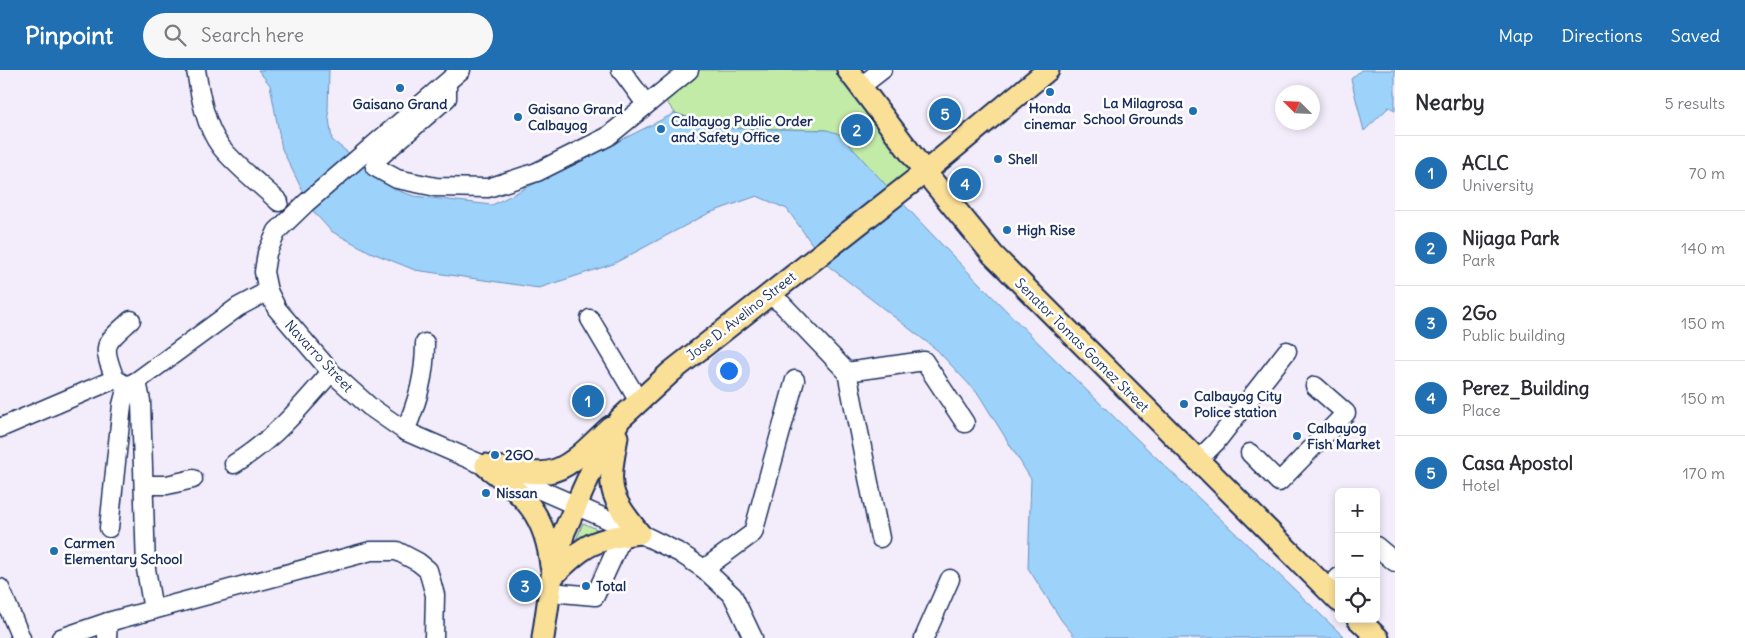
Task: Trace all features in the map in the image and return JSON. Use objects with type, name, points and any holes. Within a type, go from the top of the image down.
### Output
[{"type":"main road","name":"Senator Tomas Gomez Street","points":[[848,70],[924,172],[993,255],[1197,461],[1335,589]]},
{"type":"main road","name":"Jose D. Avelino Street","points":[[543,638],[551,584],[564,532],[575,506],[620,419],[638,400],[768,294],[924,172],[1048,70]]},
{"type":"main road","points":[[486,465],[535,472],[556,470],[576,457],[620,419]]},
{"type":"main road","points":[[551,584],[585,547],[597,540],[631,534],[624,514],[611,488],[610,478],[620,419]]},
{"type":"main road","points":[[486,465],[527,500],[543,525],[550,547],[551,584]]},
{"type":"main road","points":[[1362,623],[1378,638]]},
{"type":"street","points":[[196,70],[203,104],[211,129],[221,146],[280,202]]},
{"type":"street","name":"Navarro Street","points":[[461,70],[306,202],[278,231],[267,253],[264,272],[268,291],[277,309],[331,372],[369,406],[405,431],[486,465],[631,534],[680,553],[704,568],[733,596],[752,638]]},
{"type":"street","points":[[621,70],[646,104]]},
{"type":"street","points":[[447,82],[447,98],[377,159],[375,168],[380,172],[396,179],[436,187],[488,188],[537,172],[607,137],[689,70]]},
{"type":"street","points":[[860,87],[882,70]]},
{"type":"street","points":[[0,428],[126,382],[238,307],[268,291]]},
{"type":"street","points":[[768,294],[782,304],[847,372],[880,538]]},
{"type":"street","points":[[590,319],[638,400]]},
{"type":"street","points":[[131,320],[108,342],[105,352],[142,402],[146,569],[153,610]]},
{"type":"street","points":[[405,431],[418,402],[425,368],[425,343]]},
{"type":"street","points":[[1197,461],[1216,442],[1287,351]]},
{"type":"street","points":[[847,372],[924,361],[965,423]]},
{"type":"street","points":[[234,464],[256,450],[286,424],[331,372]]},
{"type":"street","points":[[704,568],[753,533],[795,380]]},
{"type":"street","points":[[109,528],[126,382]]},
{"type":"street","points":[[1250,453],[1279,482],[1346,413],[1315,386]]},
{"type":"street","points":[[144,485],[167,485],[193,479]]},
{"type":"street","points":[[551,584],[594,596],[631,534]]},
{"type":"street","points":[[1380,549],[1395,562]]},
{"type":"street","points":[[61,638],[107,630],[153,610],[371,551],[397,551],[428,570],[435,595],[434,638]]},
{"type":"street","points":[[924,638],[950,579]]},
{"type":"street","points":[[0,588],[21,638]]},
{"type":"green space","points":[[700,70],[839,70],[914,169],[890,190],[827,130],[721,128],[675,113],[663,97]]},
{"type":"green space","points":[[583,523],[599,530],[586,535],[574,545]]},
{"type":"water","points":[[258,70],[329,70],[328,111],[332,140],[396,190],[414,196],[492,205],[675,113],[704,125],[721,128],[827,130],[840,134],[961,265],[1087,391],[1345,638],[1076,638],[1062,621],[1028,568],[1031,479],[979,395],[937,350],[827,265],[787,209],[757,196],[709,213],[613,264],[539,288],[415,270],[370,252],[331,231],[312,210],[282,149],[270,85]]},
{"type":"water","points":[[1361,70],[1395,70],[1395,110],[1389,107],[1364,131],[1351,79]]},
{"type":"place","name":"Gaisano Grand","points":[[400,88]]},
{"type":"place","name":"Honda cinemar","points":[[1050,92]]},
{"type":"place","name":"La Milagrosa School Grounds","points":[[1193,111]]},
{"type":"place","name":"Casa Apostol","points":[[945,114]]},
{"type":"place","name":"Gaisano Grand Calbayog","points":[[518,117]]},
{"type":"place","name":"Calbayog Public Order and Safety Office","points":[[661,129]]},
{"type":"place","name":"Nijaga Park","points":[[857,130]]},
{"type":"place","name":"Shell","points":[[998,159]]},
{"type":"place","name":"Perez_Building","points":[[965,184]]},
{"type":"place","name":"High Rise","points":[[1007,230]]},
{"type":"place","name":"ACLC","points":[[588,401]]},
{"type":"place","name":"Calbayog City Police station","points":[[1184,404]]},
{"type":"place","name":"Calbayog Fish Market","points":[[1297,436]]},
{"type":"place","name":"2GO","points":[[495,455]]},
{"type":"place","name":"Nissan","points":[[486,493]]},
{"type":"place","name":"Carmen Elementary School","points":[[54,551]]},
{"type":"place","name":"2Go","points":[[525,586]]},
{"type":"place","name":"Total","points":[[586,586]]}]
